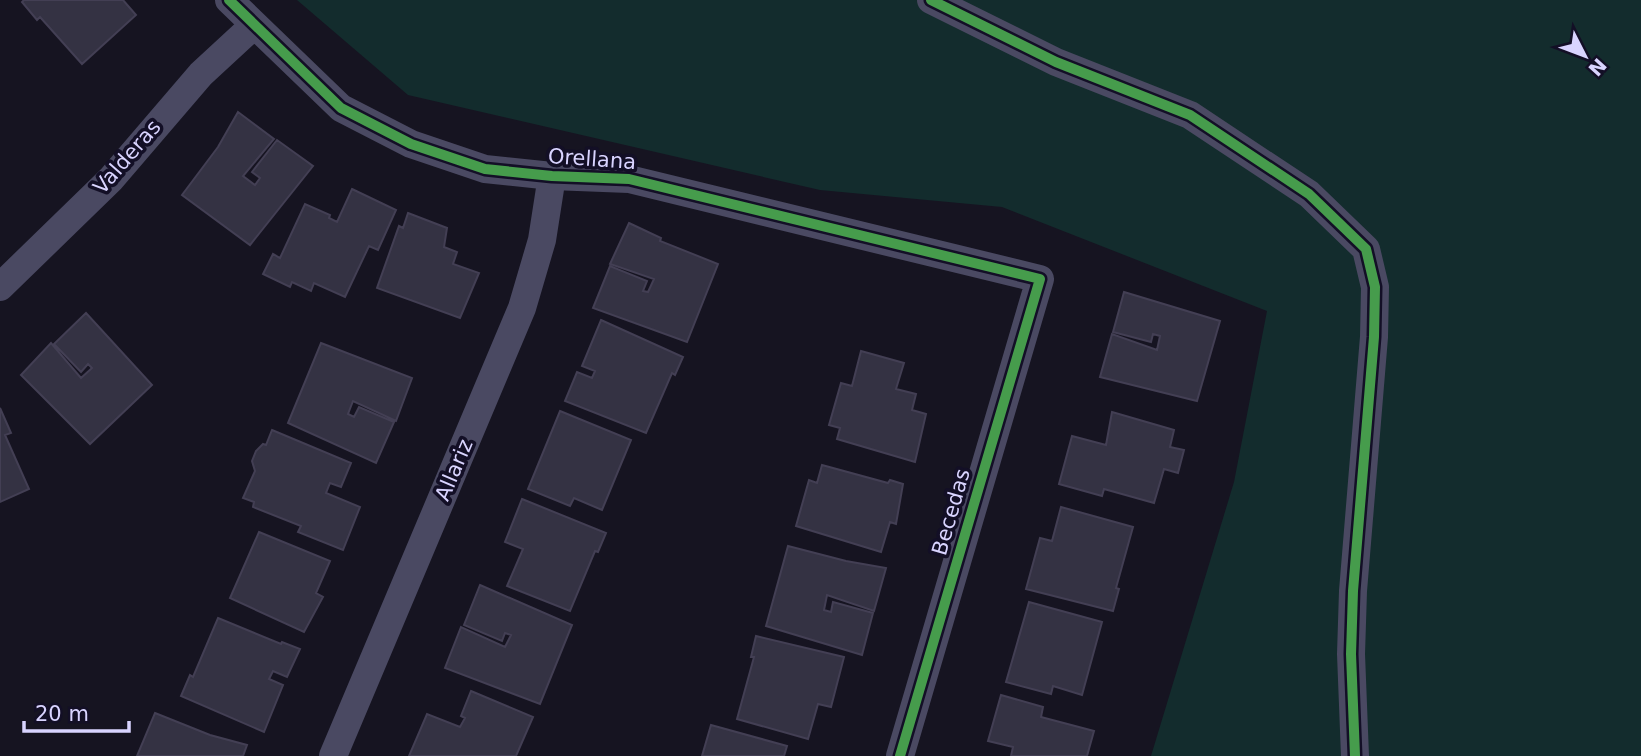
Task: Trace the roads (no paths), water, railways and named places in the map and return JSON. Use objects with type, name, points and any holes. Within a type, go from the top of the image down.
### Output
[{"type":"street","name":"Orellana","points":[[229,0],[341,108],[411,145],[485,169],[552,176],[629,179],[1040,279]]},
{"type":"street","points":[[932,0],[1056,62],[1190,115],[1309,194],[1366,249],[1375,287],[1375,312],[1353,591],[1351,654],[1355,756]]},
{"type":"street","name":"Valderas","points":[[0,287],[111,179],[201,74],[253,26]]},
{"type":"street","name":"Allariz","points":[[334,756],[522,308],[542,240],[552,176]]},
{"type":"street","name":"Becedas","points":[[900,756],[1040,279]]}]
